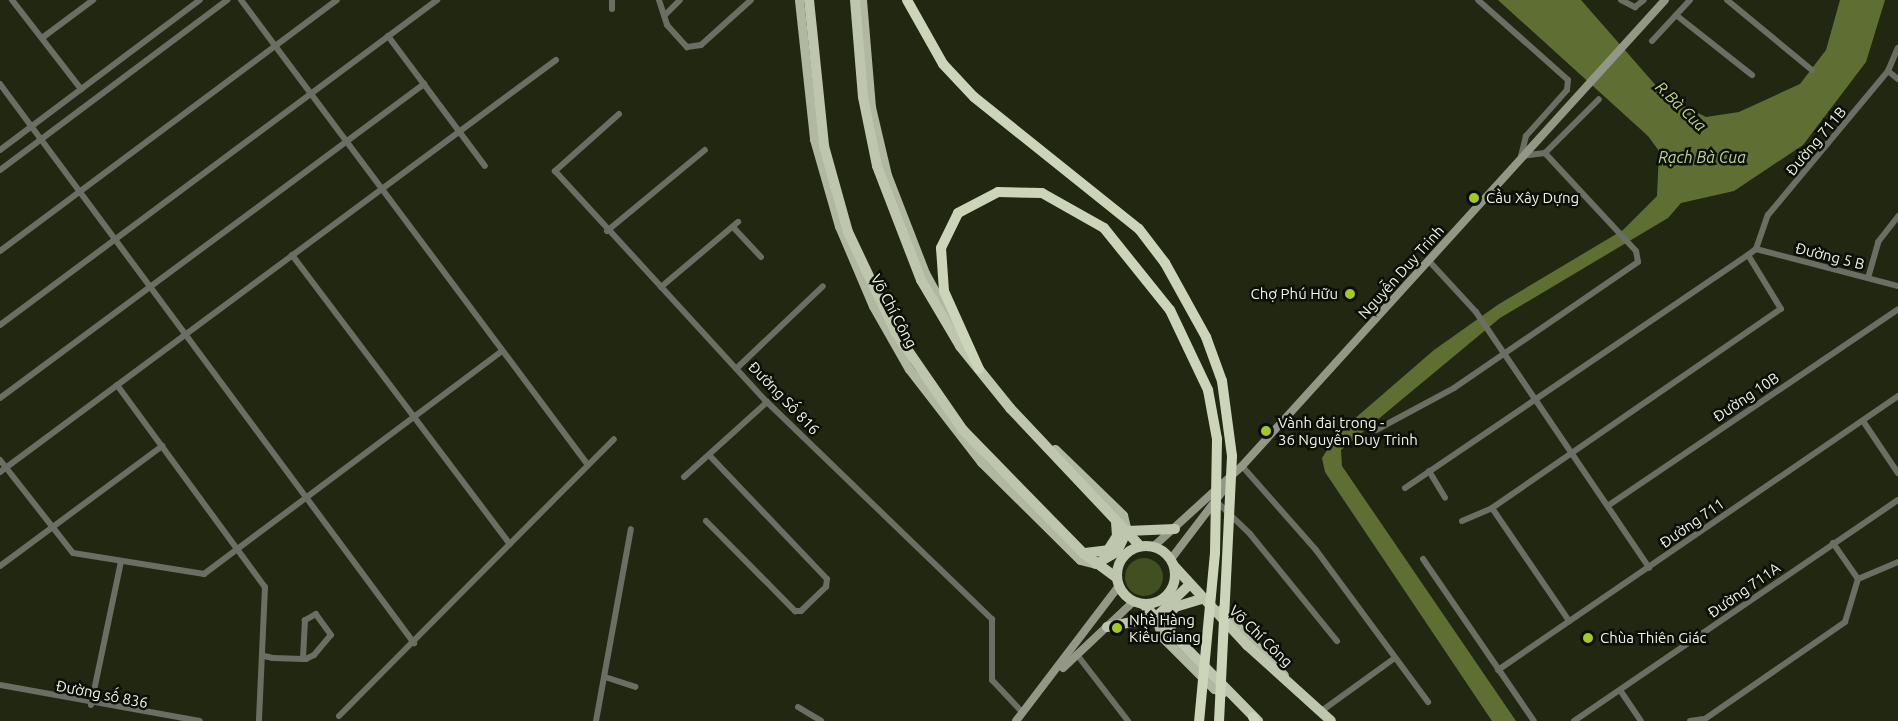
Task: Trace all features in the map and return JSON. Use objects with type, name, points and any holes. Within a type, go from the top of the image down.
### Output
[{"type":"highway","name":"Võ Chí Công","points":[[809,0],[805,25],[809,76],[824,146],[848,232],[896,333],[943,409],[1083,553],[1118,582]]},
{"type":"highway","points":[[855,0],[863,97],[898,228],[952,334],[1025,425],[1140,546]]},
{"type":"highway","points":[[907,0],[943,64],[974,97],[1139,229],[1184,296],[1206,338],[1229,416],[1232,456],[1219,721]]},
{"type":"highway","points":[[979,369],[944,291],[942,248],[958,213],[998,192],[1042,193],[1104,228],[1170,310],[1208,390],[1217,439],[1215,553],[1199,721]]},
{"type":"highway","points":[[1083,553],[1098,554],[1113,544],[1119,531],[1115,518]]},
{"type":"highway","points":[[1127,531],[1175,529]]},
{"type":"highway","points":[[1096,564],[1117,552],[1127,531]]},
{"type":"highway","points":[[1138,603],[1160,601],[1171,590],[1172,563],[1153,547],[1140,546],[1122,558],[1118,582],[1138,603],[1156,617],[1256,720]]},
{"type":"highway","name":"Võ Chí Công","points":[[1172,563],[1201,599],[1287,683],[1331,721]]},
{"type":"highway","points":[[1107,627],[1156,617],[1189,585]]},
{"type":"highway","points":[[1171,633],[1169,615],[1175,607],[1201,599]]},
{"type":"main road","name":"Võ Chí Công","points":[[799,0],[805,25]]},
{"type":"main road","points":[[862,0],[871,107],[887,175],[925,273],[979,369]]},
{"type":"main road","name":"Nguyễn Duy Trinh","points":[[1153,547],[1242,466],[1665,0]]},
{"type":"main road","name":"Võ Chí Công","points":[[943,409],[981,462],[1080,560],[1096,564]]},
{"type":"main road","points":[[1025,425],[1123,515],[1127,531]]},
{"type":"main road","name":"Nguyễn Duy Trinh","points":[[1172,563],[1242,466]]},
{"type":"main road","points":[[1016,721],[1054,676],[1118,582]]},
{"type":"main road","name":"Võ Chí Công","points":[[1189,585],[1203,590],[1277,664],[1287,683]]},
{"type":"main road","points":[[1054,676],[1107,627],[1138,603]]},
{"type":"main road","points":[[1156,617],[1161,636],[1214,689],[1234,696]]},
{"type":"street","points":[[12,0],[81,89]]},
{"type":"street","points":[[42,38],[93,0]]},
{"type":"street","points":[[0,150],[200,0]]},
{"type":"street","points":[[0,170],[227,0]]},
{"type":"street","points":[[242,0],[588,465]]},
{"type":"street","points":[[0,251],[337,0]]},
{"type":"street","points":[[612,0],[612,9]]},
{"type":"street","points":[[659,0],[667,25],[684,44],[696,47],[751,0]]},
{"type":"street","points":[[665,15],[680,0]]},
{"type":"street","points":[[1478,0],[1568,80],[1567,90],[1526,136],[1521,156],[1545,153],[1599,99]]},
{"type":"street","points":[[1621,0],[1635,7],[1644,0]]},
{"type":"street","points":[[1652,41],[1690,0]]},
{"type":"street","points":[[1726,0],[1812,69]]},
{"type":"street","points":[[0,325],[433,1]]},
{"type":"street","points":[[1676,15],[1752,75]]},
{"type":"street","points":[[388,36],[485,166]]},
{"type":"street","name":"Đường 711B","points":[[1756,249],[1768,215],[1888,71],[1898,48]]},
{"type":"street","points":[[3,470],[556,60]]},
{"type":"street","points":[[1888,71],[1898,79]]},
{"type":"street","points":[[0,84],[414,643]]},
{"type":"street","points":[[0,398],[424,84]]},
{"type":"street","name":"Đường Số 816","points":[[619,114],[554,169],[608,231],[738,367],[766,402],[992,619],[992,680],[1023,713]]},
{"type":"street","points":[[608,231],[705,150]]},
{"type":"street","points":[[1376,430],[1454,388],[1503,352],[1634,267],[1640,258],[1611,223],[1545,153]]},
{"type":"street","points":[[1868,278],[1878,242],[1898,216]]},
{"type":"street","points":[[661,288],[736,225],[761,257]]},
{"type":"street","points":[[1405,488],[1756,249]]},
{"type":"street","name":"Đường 5 B","points":[[1756,249],[1898,285]]},
{"type":"street","points":[[292,255],[510,544]]},
{"type":"street","points":[[1462,521],[1492,508],[1781,309],[1748,255]]},
{"type":"street","points":[[1429,261],[1476,312],[1538,397],[1649,568]]},
{"type":"street","points":[[738,367],[823,286]]},
{"type":"street","name":"Đường 10B","points":[[1609,505],[1898,309]]},
{"type":"street","points":[[0,460],[3,470],[73,553],[204,574],[238,551],[502,351]]},
{"type":"street","points":[[117,385],[265,587],[264,656],[259,721]]},
{"type":"street","name":"Đường 711","points":[[1498,669],[1898,396]]},
{"type":"street","points":[[684,477],[766,402]]},
{"type":"street","points":[[1863,421],[1898,474]]},
{"type":"street","points":[[339,716],[614,439]]},
{"type":"street","points":[[0,566],[162,446]]},
{"type":"street","points":[[706,521],[795,611],[801,611],[826,587],[827,579],[710,455]]},
{"type":"street","points":[[1242,466],[1316,550],[1428,702]]},
{"type":"street","points":[[1430,471],[1445,498]]},
{"type":"street","name":"Đường 711A","points":[[1574,721],[1898,500]]},
{"type":"street","points":[[1215,501],[1250,534],[1336,641]]},
{"type":"street","points":[[1492,508],[1569,621]]},
{"type":"street","points":[[596,721],[631,529]]},
{"type":"street","points":[[1833,543],[1858,579]]},
{"type":"street","points":[[1424,559],[1534,721]]},
{"type":"street","points":[[91,705],[121,562]]},
{"type":"street","points":[[1858,579],[1898,562]]},
{"type":"street","points":[[1690,721],[1702,720],[1845,622],[1858,579]]},
{"type":"street","points":[[264,656],[303,658],[331,638],[316,614],[305,620],[303,658]]},
{"type":"street","points":[[1078,656],[1128,721]]},
{"type":"street","points":[[1320,712],[1395,658]]},
{"type":"street","points":[[605,677],[635,687]]},
{"type":"street","name":"Đường số 836","points":[[0,685],[91,705],[200,721]]},
{"type":"street","points":[[1620,690],[1641,721]]},
{"type":"street","points":[[798,706],[821,721]]},
{"type":"shaded area","points":[[1144,558],[1157,564],[1163,577],[1157,590],[1144,596],[1131,590],[1125,577],[1131,564]]},
{"type":"water","name":"Rạch Bà Cua","points":[[1498,0],[1581,0],[1666,97],[1706,117],[1739,112],[1800,84],[1826,50],[1840,0],[1885,0],[1866,62],[1803,145],[1734,191],[1681,203],[1668,218],[1500,318],[1341,450],[1342,466],[1516,721],[1492,721],[1325,472],[1322,458],[1338,433],[1434,350],[1499,304],[1623,230],[1657,196],[1659,151],[1648,136]]},
{"type":"place","name":"Cầu Xây Dựng","points":[[1474,198]]},
{"type":"place","name":"Chợ Phú Hữu","points":[[1350,294]]},
{"type":"place","name":"Vành đai trong - 36 Nguyễn Duy Trinh","points":[[1266,431]]},
{"type":"place","name":"Nhà Hàng Kiều Giang","points":[[1117,628]]},
{"type":"place","name":"Chùa Thiên Giác","points":[[1588,638]]},
{"type":"water label","name":"R.Bà Cua","points":[[1681,106]]}]
